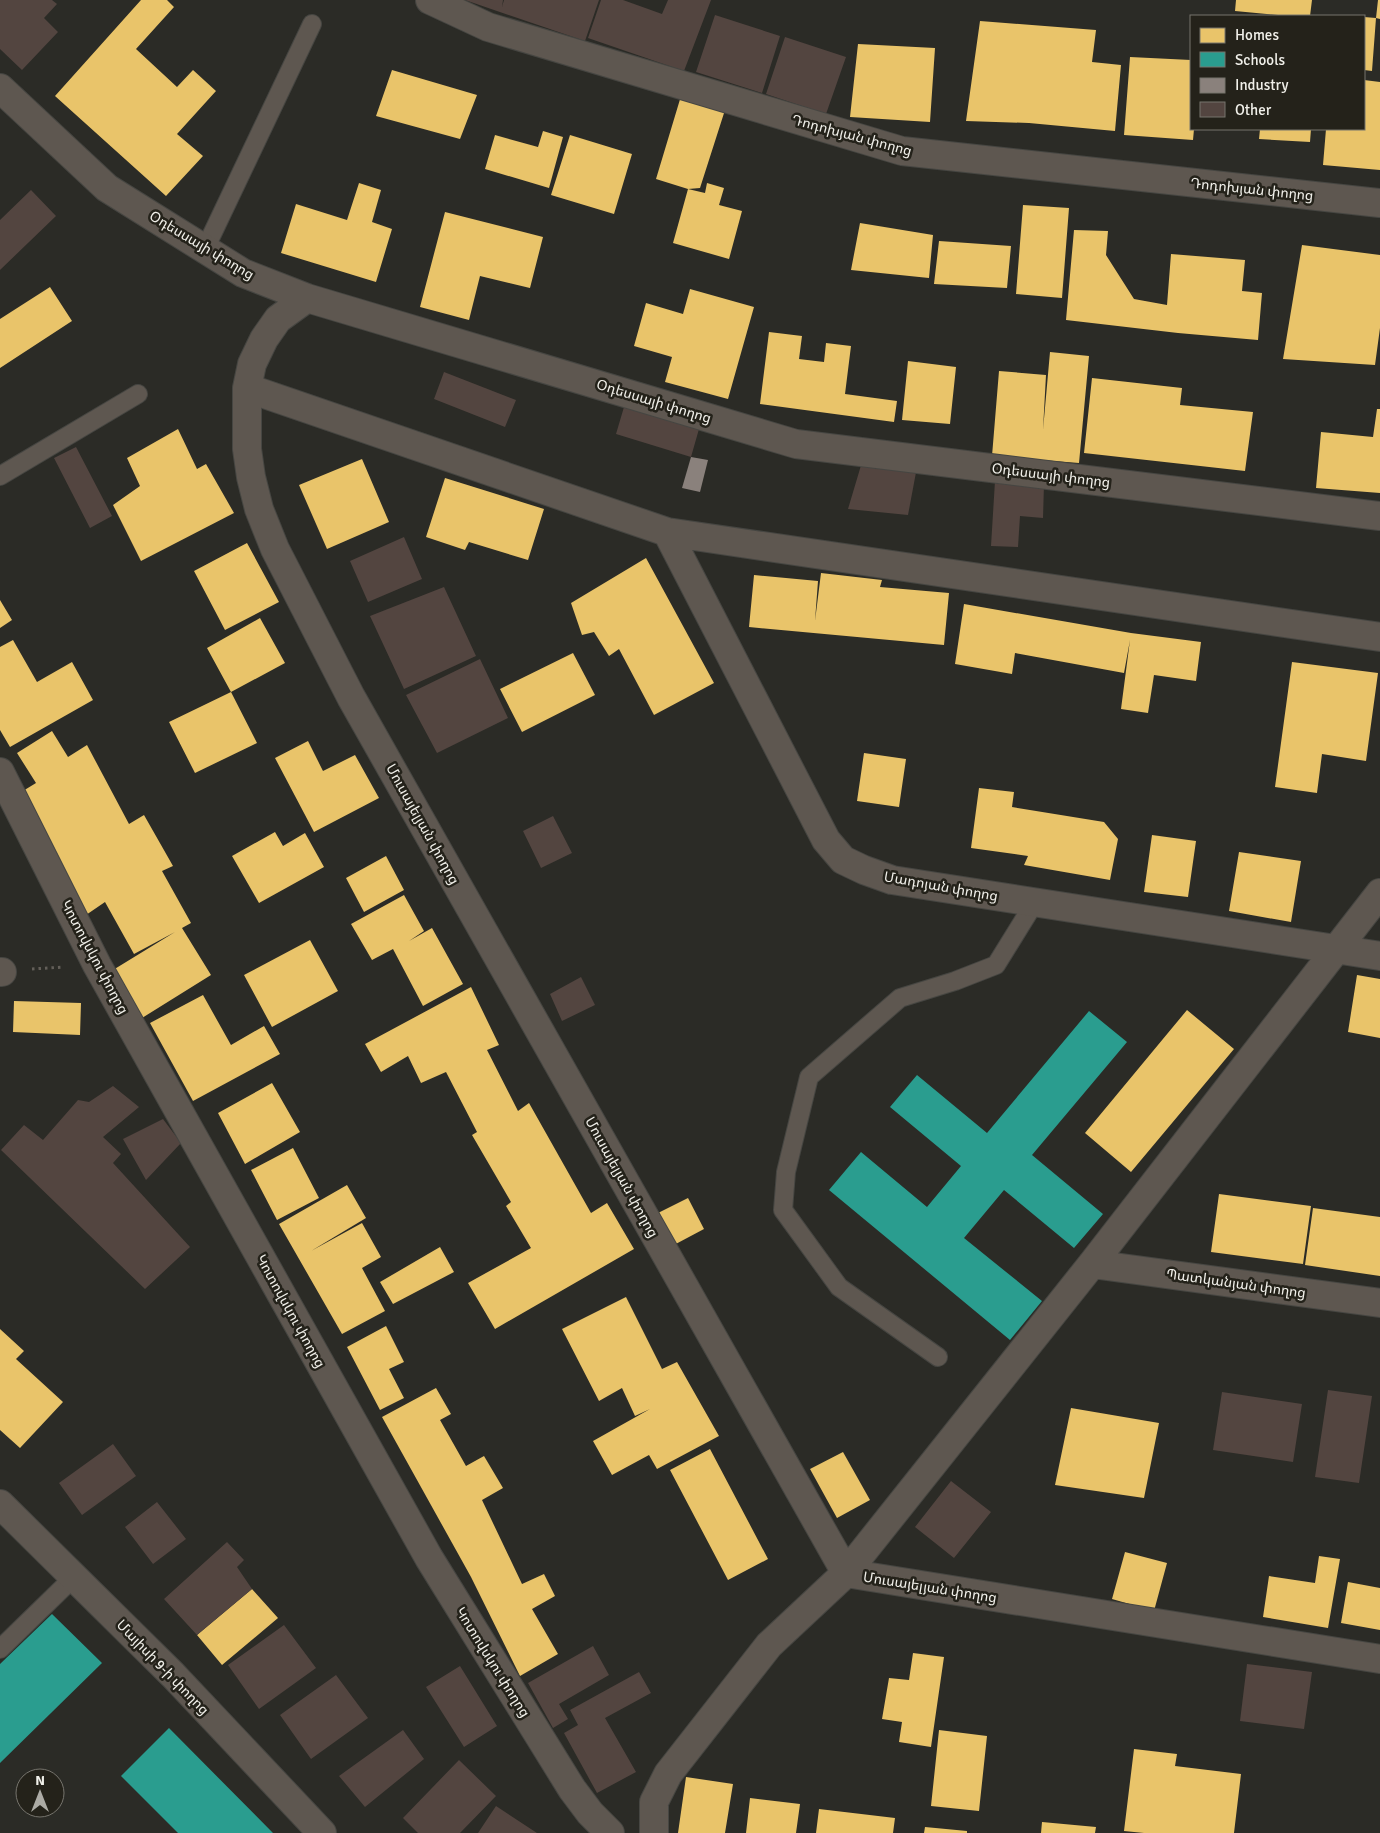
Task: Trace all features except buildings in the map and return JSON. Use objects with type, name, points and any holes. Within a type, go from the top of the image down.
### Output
[{"type":"street","name":"Դոդոխյան փողոց","points":[[430,0],[488,28],[902,152],[1380,203]]},
{"type":"street","name":"Օդեսսայի փողոց","points":[[0,88],[107,188],[242,273],[307,298],[796,444],[1380,516]]},
{"type":"street","name":"Մուսայելյան փողոց","points":[[307,298],[278,319],[264,339],[252,364],[246,388],[247,449],[251,477],[259,508],[275,549],[356,706],[846,1573],[1380,1659]]},
{"type":"street","points":[[246,388],[667,532],[1380,637]]},
{"type":"street","name":"Մադոյան փողոց","points":[[667,532],[826,840],[843,860],[892,880],[1380,956]]},
{"type":"street","name":"Կոտովսկու փողոց","points":[[0,772],[97,965],[429,1558],[572,1789],[590,1813],[610,1833]]},
{"type":"street","points":[[654,1833],[654,1802],[668,1774],[769,1645],[846,1573],[1092,1264],[1380,893]]},
{"type":"street","name":"Պատկանյան փողոց","points":[[1092,1264],[1380,1303]]},
{"type":"street","name":"Մայիսի 9-ի փողոց","points":[[0,1504],[173,1675],[322,1833]]},
{"type":"lane","points":[[205,250],[312,24]]},
{"type":"lane","points":[[0,476],[138,394]]},
{"type":"lane","points":[[938,1357],[839,1288],[783,1210],[786,1172],[809,1076],[900,998],[955,981],[996,965],[1036,902]]},
{"type":"lane","points":[[0,1649],[74,1577]]},
{"type":"path","points":[[1,972],[97,965]]}]
